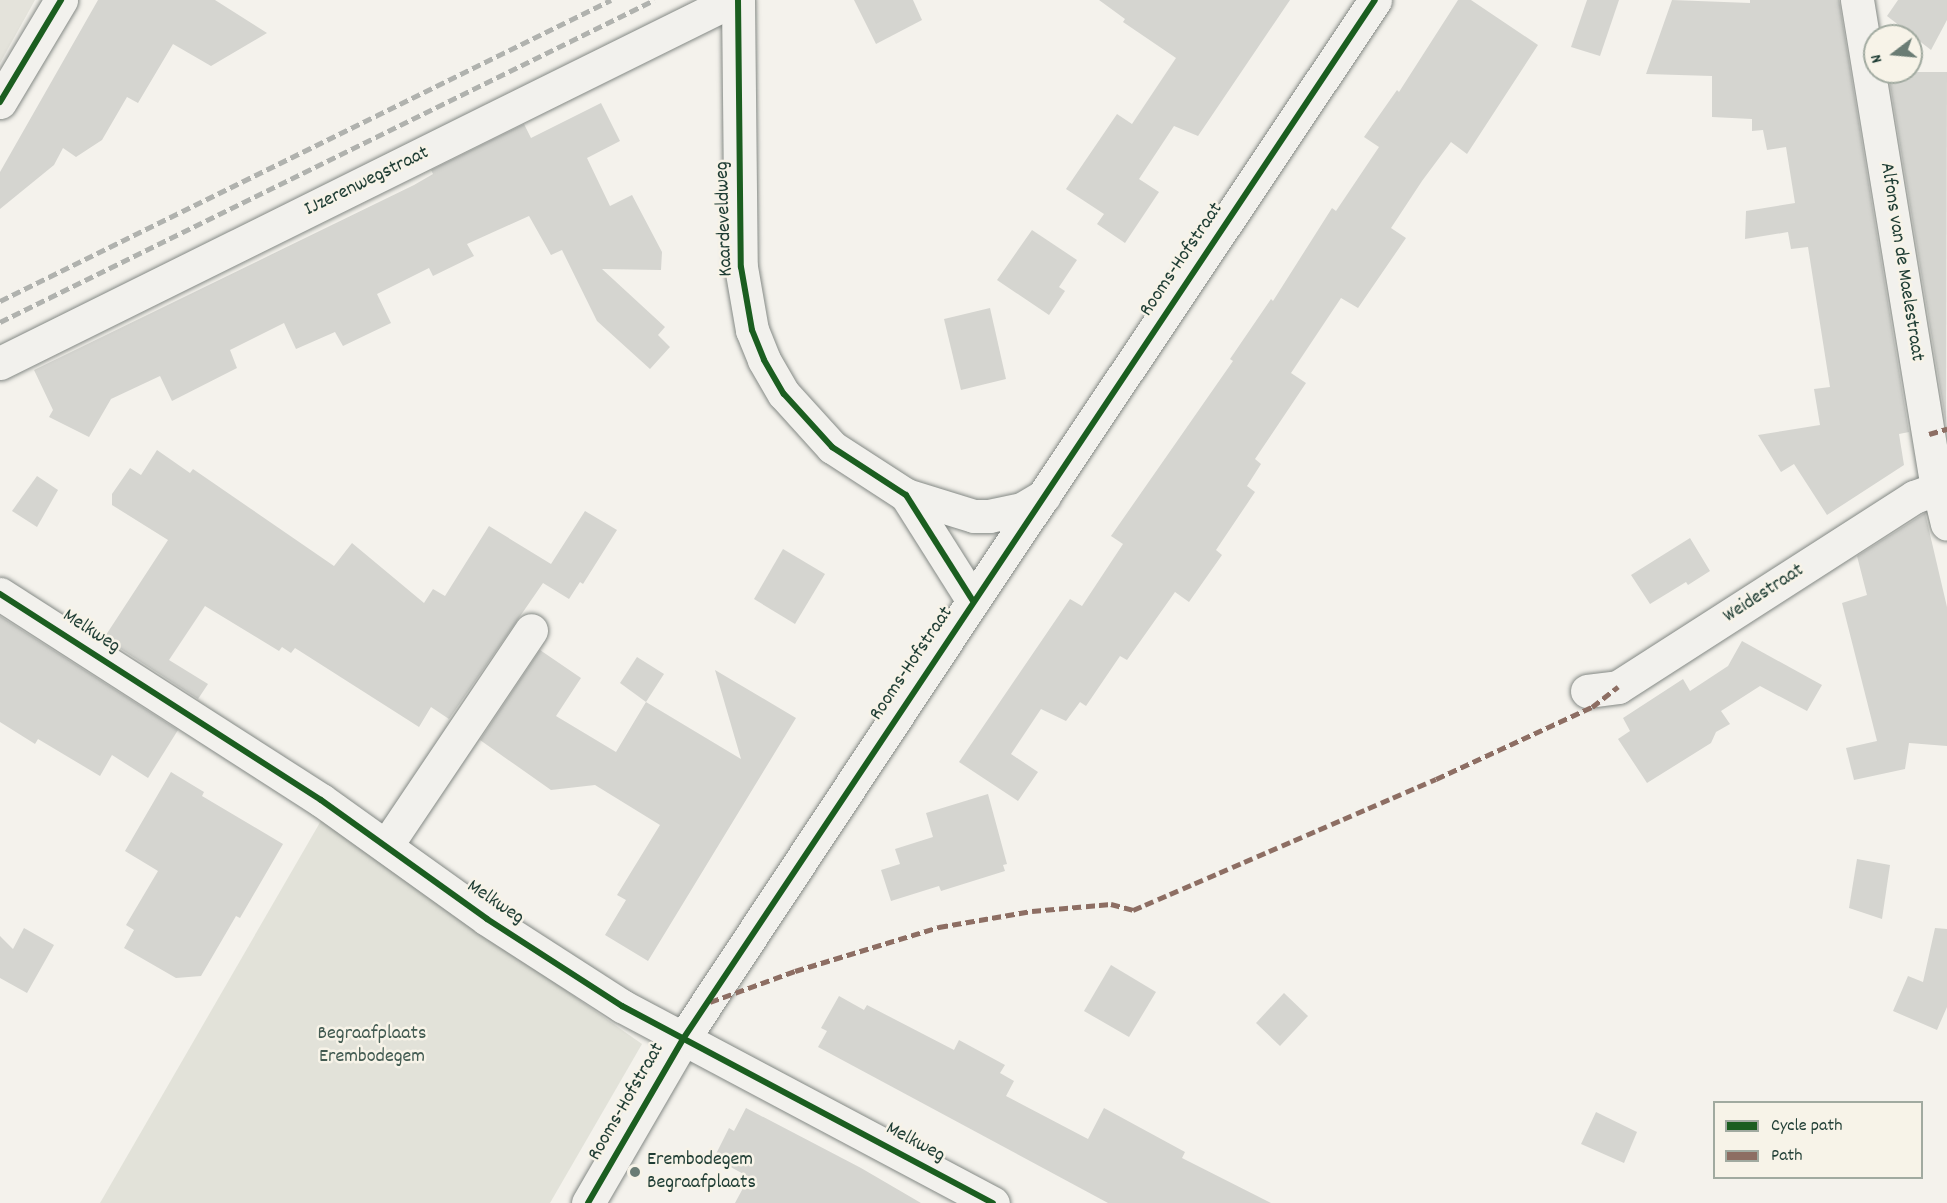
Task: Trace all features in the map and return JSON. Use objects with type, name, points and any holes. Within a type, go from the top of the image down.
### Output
[{"type":"street","points":[[0,102],[61,0]]},
{"type":"street","name":"IJzerenwegstraat","points":[[0,363],[733,0]]},
{"type":"street","name":"Rooms-Hofstraat","points":[[588,1203],[683,1040],[1375,0]]},
{"type":"street","name":"Alfons van de Maelestraat","points":[[1857,0],[1947,524]]},
{"type":"street","name":"Kaardeveldweg","points":[[738,16],[741,267],[752,330],[764,360],[784,394],[832,447],[906,495],[973,601]]},
{"type":"street","name":"Weidestraat","points":[[1587,691],[1618,687],[1914,497],[1939,488]]},
{"type":"street","points":[[906,495],[974,516],[989,516],[1022,509],[1045,495]]},
{"type":"street","name":"Melkweg","points":[[0,594],[321,800],[487,919],[622,1006],[993,1203]]},
{"type":"street","points":[[386,846],[531,630]]},
{"type":"shaded area","points":[[0,0],[35,0],[0,63]]},
{"type":"green space","name":"Begraafplaats Erembodegem","points":[[322,819],[642,1044],[550,1203],[100,1203]]},
{"type":"building","points":[[98,0],[215,0],[267,33],[211,66],[173,44],[138,103],[127,97],[102,140],[76,157],[63,148],[54,165],[0,209],[0,172]]},
{"type":"building","points":[[854,0],[913,0],[922,20],[876,44]]},
{"type":"building","points":[[1099,0],[1290,0],[1198,136],[1174,126],[1139,179],[1159,192],[1125,243],[1097,224],[1104,214],[1066,189],[1117,114],[1132,124],[1176,58],[1123,22],[1125,19]]},
{"type":"building","points":[[1458,0],[1471,0],[1538,45],[1467,154],[1451,142],[1422,181],[1391,228],[1406,238],[1358,308],[1341,298],[1291,373],[1306,383],[1255,459],[1261,464],[1247,486],[1255,492],[1216,550],[1222,555],[1189,602],[1175,592],[1127,660],[1120,656],[1086,706],[1080,702],[1066,721],[1041,709],[1011,754],[1038,772],[1018,801],[959,762],[1070,599],[1082,606],[1123,544],[1111,536],[1233,361],[1230,359],[1271,299],[1273,301],[1332,208],[1336,211],[1379,147],[1364,137],[1397,90],[1399,92]]},
{"type":"building","points":[[1587,0],[1619,0],[1600,56],[1571,47]]},
{"type":"building","points":[[1672,0],[1750,3],[1750,0],[1839,0],[1909,432],[1899,434],[1904,465],[1827,515],[1794,464],[1781,472],[1758,435],[1820,425],[1814,389],[1830,387],[1808,247],[1791,249],[1788,232],[1745,239],[1746,211],[1795,203],[1786,147],[1767,150],[1763,130],[1752,131],[1752,119],[1712,117],[1712,76],[1646,74]]},
{"type":"building","points":[[1898,0],[1947,0],[1947,20],[1931,50],[1923,44],[1923,24],[1897,24],[1887,16]]},
{"type":"building","points":[[1923,72],[1947,72],[1946,424],[1890,84],[1923,84]]},
{"type":"building","points":[[601,103],[620,141],[587,158],[610,206],[632,195],[662,252],[661,270],[602,269],[665,327],[658,335],[670,347],[650,369],[597,321],[562,250],[551,255],[529,216],[467,244],[474,256],[433,276],[429,268],[377,294],[391,323],[343,346],[335,332],[296,349],[284,323],[230,350],[237,368],[172,401],[160,376],[111,399],[89,437],[49,417],[53,410],[34,370],[414,185],[433,174],[431,170],[524,124],[531,138]]},
{"type":"building","points":[[1032,230],[1077,260],[1059,287],[1065,291],[1049,315],[997,280]]},
{"type":"building","points":[[990,308],[1006,379],[961,390],[944,319]]},
{"type":"building","points":[[157,450],[190,473],[193,469],[334,566],[352,543],[424,603],[433,589],[445,596],[489,526],[551,564],[585,511],[617,530],[583,584],[580,582],[569,599],[543,583],[449,719],[431,707],[419,727],[295,648],[291,653],[282,647],[279,651],[205,606],[169,660],[208,684],[198,699],[104,638],[168,540],[112,505],[112,494],[130,468],[141,475]]},
{"type":"building","points":[[37,476],[58,490],[37,527],[12,511]]},
{"type":"building","points":[[1925,513],[1947,607],[1947,746],[1909,743],[1905,769],[1854,780],[1846,748],[1877,741],[1842,603],[1867,595],[1857,556]]},
{"type":"building","points":[[1690,538],[1710,571],[1688,585],[1686,582],[1650,604],[1631,575]]},
{"type":"building","points":[[783,549],[825,574],[795,624],[754,599]]},
{"type":"building","points":[[0,616],[178,730],[148,778],[112,755],[100,776],[38,739],[35,744],[0,722]]},
{"type":"building","points":[[1742,641],[1822,685],[1807,711],[1760,686],[1721,711],[1730,724],[1716,732],[1711,743],[1647,783],[1618,739],[1630,731],[1623,718],[1683,679],[1690,691],[1728,666]]},
{"type":"building","points":[[540,650],[581,678],[556,716],[616,752],[646,702],[741,759],[715,670],[796,718],[648,961],[605,935],[626,900],[617,895],[660,825],[595,785],[551,790],[480,740]]},
{"type":"building","points":[[637,657],[664,674],[646,702],[620,683]]},
{"type":"building","points":[[171,772],[204,792],[202,796],[283,844],[240,918],[236,916],[201,976],[176,978],[124,948],[134,930],[126,925],[158,871],[125,851]]},
{"type":"building","points":[[988,794],[1007,864],[1003,865],[1005,871],[941,891],[939,886],[891,901],[881,870],[900,864],[895,849],[933,837],[926,813]]},
{"type":"building","points":[[1857,859],[1890,865],[1882,919],[1849,908]]},
{"type":"building","points":[[24,928],[54,945],[27,993],[0,978],[0,936],[13,949]]},
{"type":"building","points":[[1935,928],[1947,929],[1947,1007],[1937,1030],[1893,1011],[1908,976],[1923,982]]},
{"type":"building","points":[[1111,965],[1156,992],[1129,1037],[1084,1011]]},
{"type":"building","points":[[1284,993],[1308,1016],[1280,1046],[1256,1023]]},
{"type":"building","points":[[839,996],[864,1010],[867,1005],[954,1050],[959,1040],[1005,1065],[1000,1073],[1014,1081],[1006,1096],[1088,1139],[1104,1108],[1185,1152],[1182,1158],[1271,1203],[1108,1203],[818,1047],[827,1031],[821,1028]]},
{"type":"building","points":[[746,1108],[861,1168],[921,1203],[735,1203],[749,1177],[714,1158],[729,1128],[734,1131]]},
{"type":"building","points":[[1596,1112],[1637,1132],[1624,1163],[1581,1144]]},
{"type":"railway","points":[[0,301],[611,0]]},
{"type":"railway","points":[[0,322],[654,0]]},
{"type":"marked path","points":[[1929,434],[1947,429]]},
{"type":"marked path","points":[[710,1002],[795,971],[939,927],[1032,911],[1111,904],[1133,910],[1436,779],[1592,707],[1618,687]]},
{"type":"cycle path","points":[[0,102],[61,0]]},
{"type":"cycle path","points":[[738,0],[741,267],[752,330],[764,360],[784,394],[832,447],[906,495],[973,601]]},
{"type":"cycle path","points":[[588,1203],[683,1039],[1375,0]]},
{"type":"cycle path","points":[[0,594],[321,800],[487,919],[622,1006],[993,1203]]},
{"type":"place","name":"Erembodegem Begraafplaats","points":[[635,1172]]}]
